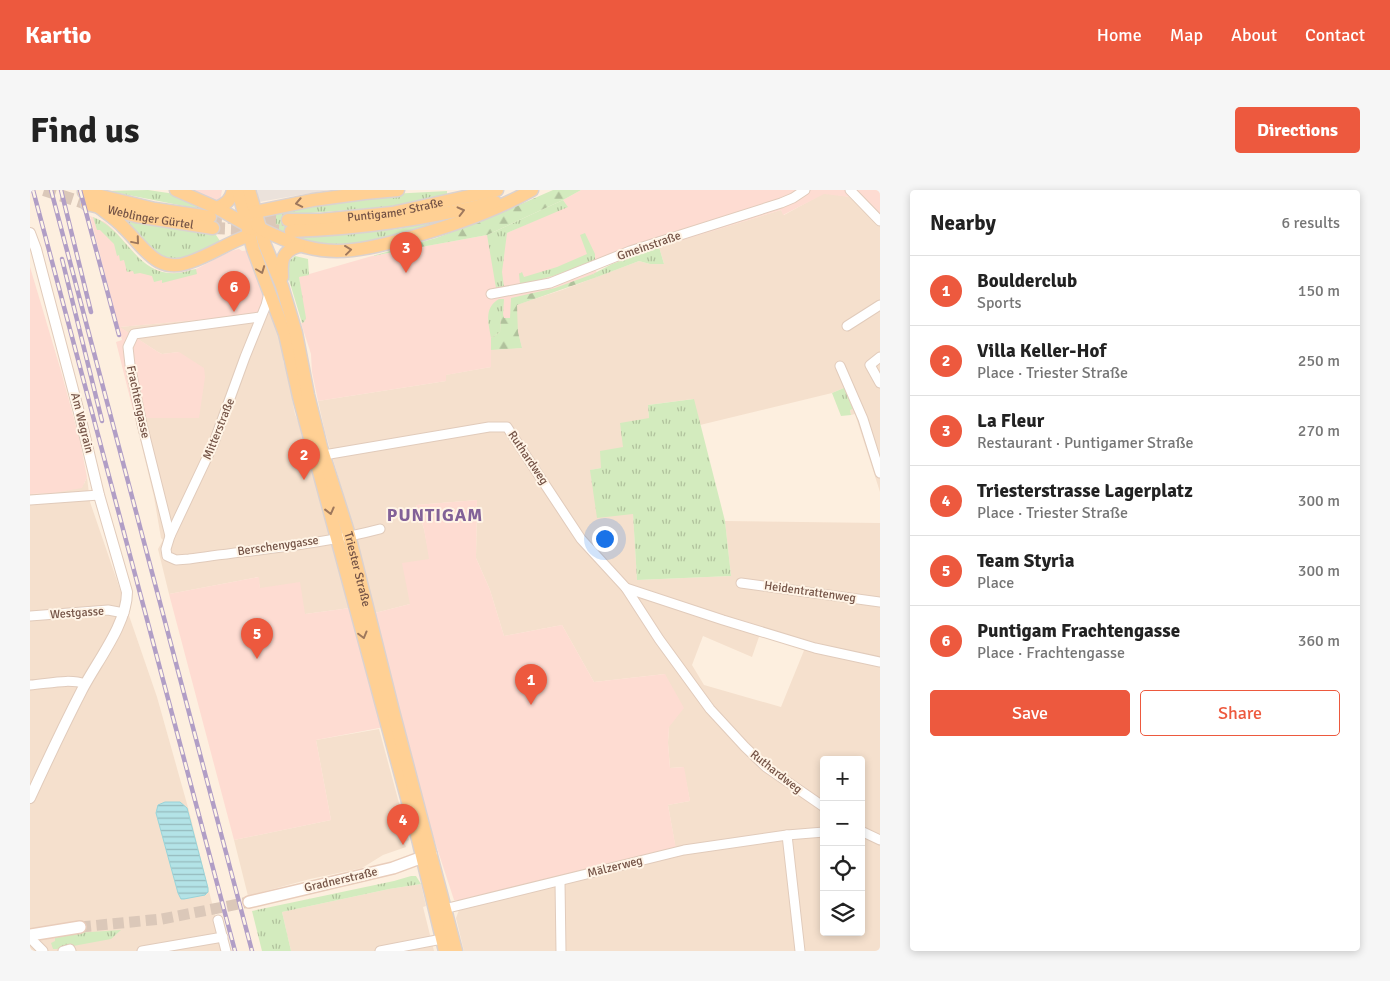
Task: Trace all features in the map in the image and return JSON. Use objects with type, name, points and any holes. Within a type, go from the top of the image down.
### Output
[{"type":"main road","points":[[176,190],[213,217],[253,225],[299,246],[336,251],[381,245],[465,221],[499,208],[531,190]]},
{"type":"main road","points":[[213,217],[231,198],[233,190]]},
{"type":"main road","name":"Triester Straße","points":[[238,190],[253,225],[265,245],[282,286],[296,332],[308,394],[343,537]]},
{"type":"main road","name":"Triester Straße","points":[[249,190],[253,225],[269,290],[285,334],[300,401],[343,537],[392,711],[426,855],[444,945]]},
{"type":"main road","points":[[100,208],[124,228],[149,255],[162,263],[178,265],[191,262],[231,242],[253,225],[313,200],[398,190]]},
{"type":"main road","name":"Puntigamer Straße","points":[[323,225],[392,213],[497,190]]},
{"type":"main road","name":"Puntigamer Straße","points":[[323,225],[399,223],[498,202],[531,190]]},
{"type":"main road","name":"Weblinger Gürtel","points":[[86,198],[155,209],[213,217],[152,219],[100,208],[86,198]]},
{"type":"main road","points":[[290,226],[323,225]]},
{"type":"main road","points":[[282,286],[282,260],[291,249],[299,246]]},
{"type":"main road","name":"Triester Straße","points":[[426,855],[456,951]]},
{"type":"main road","name":"Gradnerstraße","points":[[249,902],[392,868],[426,855]]},
{"type":"main road","points":[[30,937],[80,927]]},
{"type":"street","name":"Gmeinstraße","points":[[491,294],[550,283],[630,251],[781,203],[793,198],[804,190]]},
{"type":"street","points":[[850,190],[880,221]]},
{"type":"street","name":"Am Wagrain","points":[[30,233],[82,420],[99,495],[126,587],[127,599],[124,614]]},
{"type":"street","name":"Mitterstraße","points":[[170,536],[214,445],[266,305],[269,290]]},
{"type":"street","points":[[847,326],[880,305]]},
{"type":"street","name":"Frachtengasse","points":[[170,536],[142,424],[128,347],[134,334],[260,317]]},
{"type":"street","points":[[880,357],[870,365],[880,383]]},
{"type":"street","points":[[840,366],[863,419],[880,473]]},
{"type":"street","name":"Ruthardweg","points":[[324,455],[490,427],[508,427],[582,539],[626,588],[659,640],[706,703],[733,735],[766,767],[820,804]]},
{"type":"street","points":[[30,500],[99,495]]},
{"type":"street","name":"Berschenygasse","points":[[170,536],[166,549],[168,556],[176,560],[343,537],[380,529]]},
{"type":"street","name":"Heidentrattenweg","points":[[741,582],[880,602]]},
{"type":"street","name":"Ruthardweg","points":[[626,588],[815,648],[880,662]]},
{"type":"street","name":"Westgasse","points":[[30,616],[108,610],[124,614]]},
{"type":"street","points":[[30,798],[85,684],[124,614]]},
{"type":"street","points":[[30,686],[65,682],[81,682],[85,684]]},
{"type":"street","name":"Mälzerweg","points":[[444,909],[684,850],[787,835],[820,832]]},
{"type":"street","points":[[865,833],[880,840]]},
{"type":"street","points":[[787,835],[800,951]]},
{"type":"street","points":[[560,882],[561,951]]},
{"type":"street","points":[[218,920],[226,951]]},
{"type":"street","points":[[30,937],[43,951]]},
{"type":"street","points":[[142,951],[223,937]]},
{"type":"street","points":[[380,951],[444,945]]},
{"type":"street","points":[[63,951],[71,951]]},
{"type":"shaded area","points":[[189,190],[222,190],[220,202],[203,196]]},
{"type":"shaded area","points":[[257,190],[329,190],[259,202]]},
{"type":"shaded area","points":[[581,190],[880,190],[880,221],[858,198],[824,194],[783,215],[781,210],[677,242],[674,233],[595,260],[597,277],[517,305],[518,332],[522,348],[491,350],[491,367],[446,375],[446,381],[318,401],[312,372],[311,354],[301,323],[304,322],[299,277],[372,256],[507,233],[567,206],[563,200]]},
{"type":"shaded area","points":[[824,193],[858,198],[880,221],[880,492],[855,414],[851,415],[850,410],[852,409],[844,388],[832,393],[700,425],[693,399],[648,405],[649,418],[601,468],[591,470],[633,513],[637,580],[731,576],[725,521],[880,523],[880,951],[464,951],[456,918],[459,910],[677,856],[668,805],[690,801],[683,767],[670,768],[665,674],[594,682],[562,625],[504,636],[490,590],[476,558],[477,500],[416,505],[424,529],[430,559],[410,604],[375,613],[318,401],[446,381],[445,375],[491,367],[491,350],[522,348],[518,332],[516,305],[639,261],[650,264],[664,264],[659,247],[781,210],[784,215]],"holes":[[[760,634],[805,648],[781,707],[704,685],[692,665],[703,636],[752,657]]]},
{"type":"shaded area","points":[[90,216],[105,222],[112,228],[146,266],[165,273],[177,273],[196,269],[231,251],[239,249],[242,251],[250,250],[274,313],[120,327],[162,354],[179,352],[204,368],[205,377],[199,418],[135,418],[116,342],[122,340]]},
{"type":"shaded area","points":[[30,267],[80,441],[87,477],[82,488],[54,493],[30,494]]},
{"type":"shaded area","points":[[274,313],[284,349],[283,361],[292,388],[295,414],[304,436],[350,608],[305,614],[260,588],[258,577],[169,594],[158,549],[163,540],[161,538],[154,497],[135,418],[147,418],[179,352],[162,354],[119,327]]},
{"type":"shaded area","points":[[87,477],[90,502],[157,697],[189,811],[224,951],[30,951],[30,494],[54,493],[84,484]]},
{"type":"shaded area","points":[[477,500],[476,558],[490,590],[504,636],[562,625],[594,682],[665,674],[684,708],[669,727],[670,768],[684,767],[690,801],[668,805],[676,849],[460,901],[454,900],[422,802],[400,724],[316,740],[331,820],[234,840],[169,594],[259,577],[260,588],[300,582],[305,614],[350,608],[375,613],[410,604],[402,563],[429,559],[424,529],[416,505]]},
{"type":"shaded area","points":[[379,729],[409,840],[404,842],[406,847],[383,855],[362,868],[310,879],[248,896],[234,840],[331,820],[316,740]]},
{"type":"shaded area","points":[[421,884],[426,906],[423,907],[434,951],[291,951],[282,912]]},
{"type":"green space","points":[[148,190],[175,194],[207,208],[204,210],[108,191]]},
{"type":"green space","points":[[553,190],[581,190],[487,235],[372,256],[436,238],[487,219]]},
{"type":"green space","points":[[447,191],[447,196],[386,207],[286,215],[293,237],[296,239],[298,237],[398,229],[451,218],[452,221],[395,238],[356,245],[317,245],[295,240],[277,232],[270,216],[271,214],[294,207],[372,195]]},
{"type":"green space","points":[[563,200],[568,207],[507,233],[502,272],[504,287],[496,288],[487,235]]},
{"type":"green space","points":[[93,217],[114,231],[152,268],[163,272],[177,273],[196,269],[197,274],[162,283],[162,280],[154,282],[152,276],[140,273],[134,274],[133,271],[127,272],[124,260],[120,261],[114,244],[100,230],[97,230]]},
{"type":"green space","points":[[126,221],[216,235],[220,241],[189,257],[169,258],[161,255],[146,244],[125,223]]},
{"type":"green space","points":[[585,233],[595,254],[595,260],[556,275],[520,284],[519,274],[522,272],[524,277],[557,267],[587,254],[580,235]]},
{"type":"green space","points":[[659,247],[664,264],[650,264],[639,261],[597,277],[593,274],[612,264]]},
{"type":"green space","points":[[295,256],[308,259],[309,275],[299,277],[306,318],[302,323],[287,273],[288,262]]},
{"type":"green space","points":[[593,274],[597,277],[517,305],[518,332],[522,348],[491,350],[491,338],[500,332],[501,314],[503,314],[504,318],[510,318],[511,298],[555,288]]},
{"type":"green space","points":[[499,299],[504,299],[500,332],[491,338],[488,322],[489,312],[494,303]]},
{"type":"green space","points":[[844,388],[853,409],[850,410],[851,415],[841,416],[832,393]]},
{"type":"green space","points":[[694,399],[725,521],[731,576],[637,580],[633,514],[597,518],[590,470],[601,468],[600,451],[623,447],[620,423],[649,418],[648,405]]},
{"type":"green space","points":[[416,876],[421,884],[282,912],[291,951],[262,951],[252,911]]},
{"type":"green space","points":[[121,930],[111,939],[57,949],[53,949],[51,943],[55,941],[55,938],[75,933]]},
{"type":"water","points":[[165,802],[180,802],[187,808],[208,888],[208,892],[205,895],[181,899],[178,893],[156,813],[158,805]]},
{"type":"tunnel","points":[[44,190],[87,204]]},
{"type":"tunnel","points":[[210,217],[288,220]]},
{"type":"tunnel","points":[[213,228],[291,231]]},
{"type":"tunnel","points":[[80,927],[162,919],[249,902]]},
{"type":"railway","points":[[33,190],[235,951]]},
{"type":"railway","points":[[51,190],[252,951]]},
{"type":"railway","points":[[61,190],[91,312]]},
{"type":"railway","points":[[80,190],[119,335]]},
{"type":"railway","points":[[62,259],[102,421]]},
{"type":"place","name":"La Fleur","points":[[406,273]]},
{"type":"place","name":"Puntigam Frachtengasse","points":[[234,312]]},
{"type":"place","name":"Villa Keller-Hof","points":[[304,480]]},
{"type":"place","name":"Team Styria","points":[[257,659]]},
{"type":"place","name":"Boulderclub","points":[[531,705]]},
{"type":"place","name":"Triesterstrasse Lagerplatz","points":[[403,845]]},
{"type":"district","name":"PUNTIGAM","points":[[435,515]]}]
